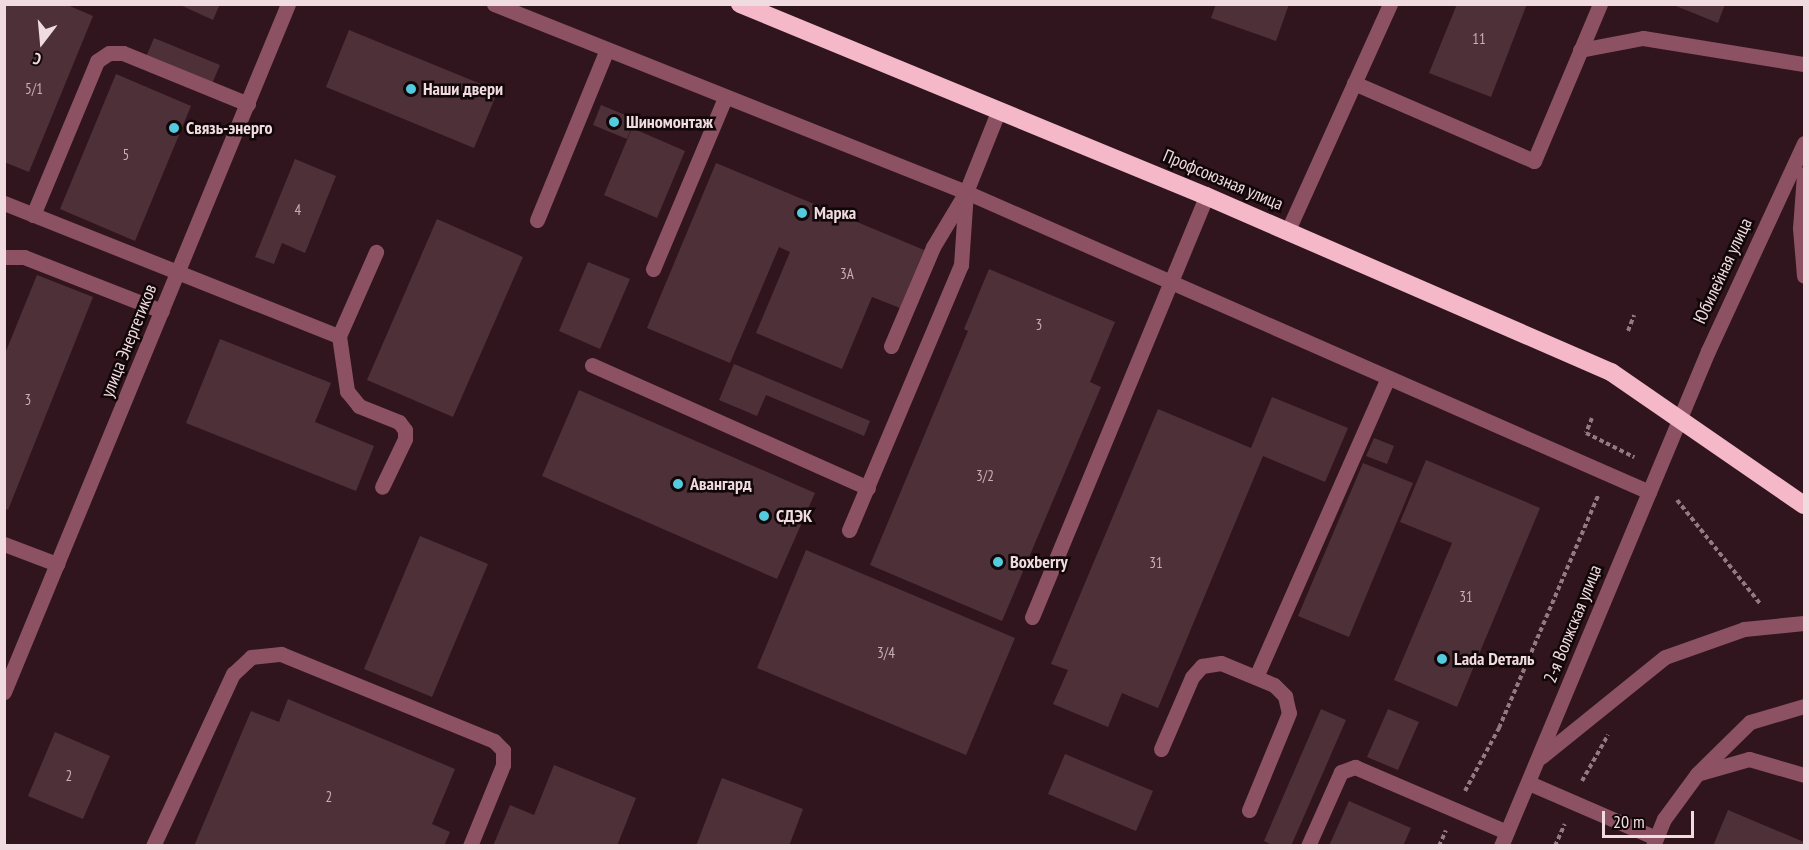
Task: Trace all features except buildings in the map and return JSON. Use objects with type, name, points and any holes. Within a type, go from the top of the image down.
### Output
[{"type":"highway","name":"Профсоюзная улица","points":[[746,6],[1288,230],[1611,372],[1680,417],[1804,505]]},
{"type":"street","name":"улица Энергетиков","points":[[4,692],[288,4]]},
{"type":"street","points":[[494,4],[606,52],[966,192],[1648,492]]},
{"type":"street","points":[[1288,230],[1390,4]]},
{"type":"street","points":[[1354,83],[1534,161],[1600,4]]},
{"type":"street","points":[[1580,51],[1643,38],[1804,64]]},
{"type":"street","points":[[537,220],[606,52]]},
{"type":"street","points":[[33,215],[97,61],[109,53],[123,53],[248,104]]},
{"type":"street","points":[[653,269],[725,98]]},
{"type":"street","points":[[891,346],[933,248],[966,192],[998,112]]},
{"type":"street","name":"Юбилейная улица","points":[[1680,417],[1804,143]]},
{"type":"street","points":[[1804,174],[1800,228],[1804,276]]},
{"type":"street","points":[[849,531],[961,265],[966,192]]},
{"type":"street","points":[[1032,617],[1206,196]]},
{"type":"street","points":[[4,203],[339,336]]},
{"type":"street","points":[[376,252],[339,336],[346,391],[359,405],[399,422],[405,430],[405,439],[382,487]]},
{"type":"street","points":[[4,257],[24,256],[162,311]]},
{"type":"street","points":[[592,365],[868,488]]},
{"type":"street","points":[[1256,677],[1388,378]]},
{"type":"street","name":"2-я Волжская улица","points":[[1504,839],[1680,417]]},
{"type":"street","points":[[4,544],[57,564]]},
{"type":"street","points":[[1539,759],[1665,657],[1744,629],[1804,623]]},
{"type":"street","points":[[153,846],[233,674],[251,657],[281,654],[494,741],[503,750],[503,765],[470,846]]},
{"type":"street","points":[[1161,749],[1192,677],[1202,666],[1221,663],[1274,685],[1285,696],[1289,713],[1249,810]]},
{"type":"street","points":[[1529,783],[1571,800],[1655,842],[1664,819],[1697,774],[1750,722],[1804,706]]},
{"type":"street","points":[[1697,774],[1749,759],[1804,775]]},
{"type":"street","points":[[1308,846],[1341,772],[1355,767],[1455,810],[1504,839]]},
{"type":"path","points":[[1628,331],[1634,315]]},
{"type":"path","points":[[1592,418],[1586,433],[1634,457]]},
{"type":"path","points":[[1439,846],[1455,810],[1499,728],[1618,449]]},
{"type":"path","points":[[1677,500],[1769,615]]},
{"type":"path","points":[[1556,846],[1571,800],[1615,729]]},
{"type":"place","name":"Наши двери","points":[[411,89]]},
{"type":"place","name":"Шиномонтаж","points":[[614,122]]},
{"type":"place","name":"Связь-энерго","points":[[174,128]]},
{"type":"place","name":"Марка","points":[[802,213]]},
{"type":"place","name":"Авангард","points":[[678,484]]},
{"type":"place","name":"СДЭК","points":[[764,516]]},
{"type":"place","name":"Boxberry","points":[[998,562]]},
{"type":"place","name":"Lada Dеталь","points":[[1442,659]]}]
